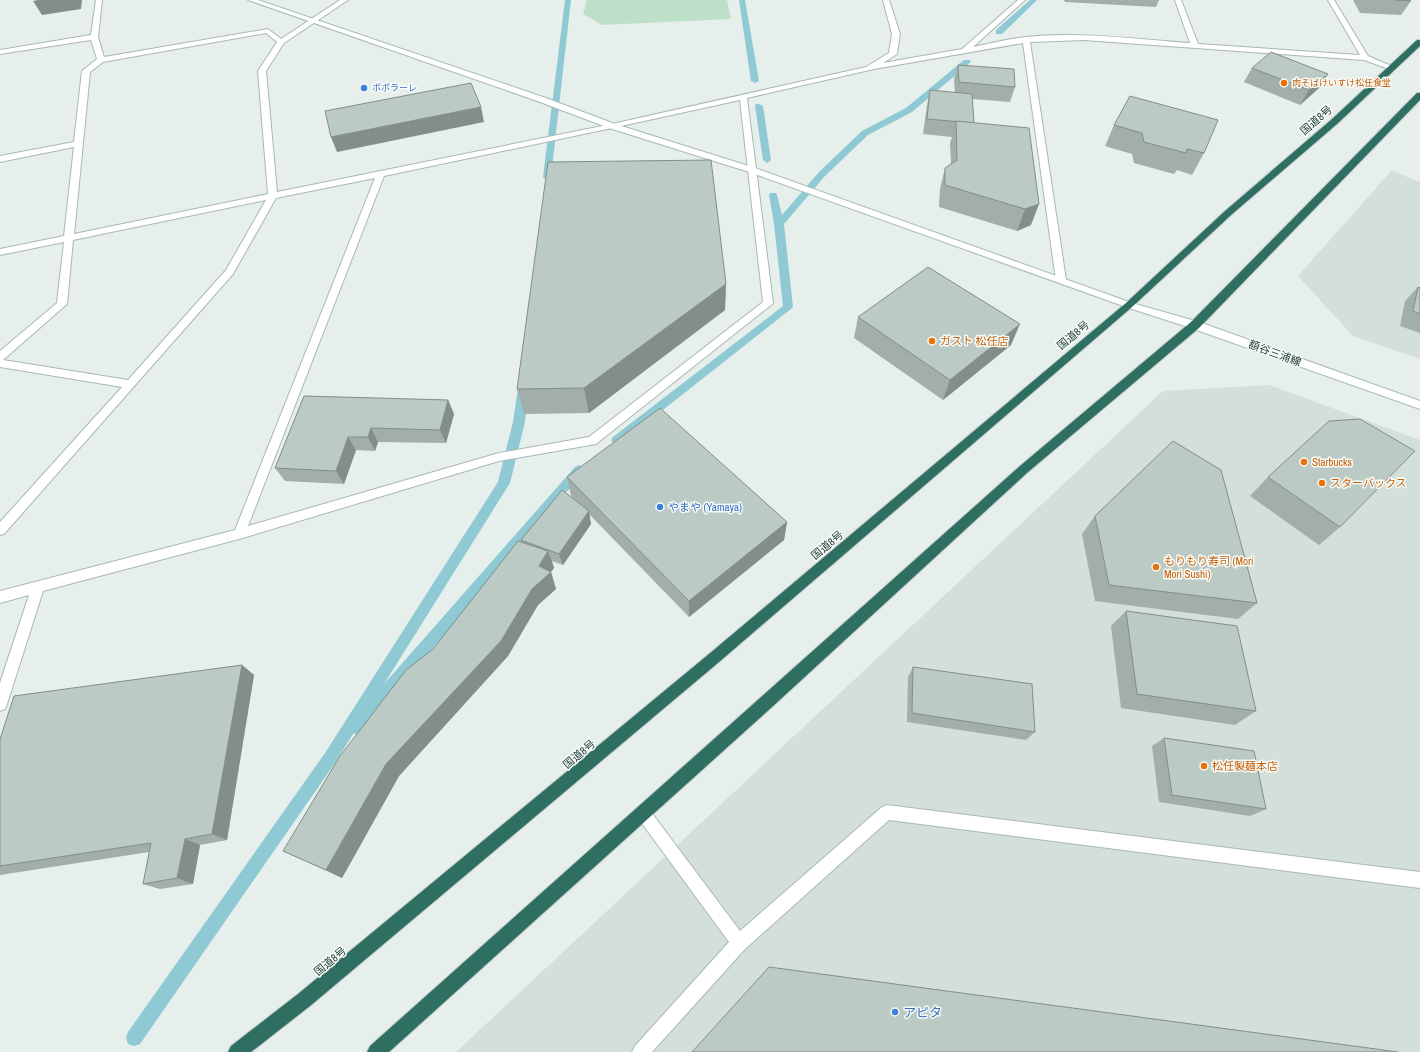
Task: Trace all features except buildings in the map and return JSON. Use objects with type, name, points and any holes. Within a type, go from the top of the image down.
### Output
[{"type":"highway","name":"国道8号","points":[[237,1052],[304,1000],[690,678],[1129,305],[1228,213],[1334,122],[1420,42]]},
{"type":"highway","points":[[376,1052],[1024,469],[1195,325],[1420,95]]},
{"type":"street","points":[[99,0],[94,37],[102,60]]},
{"type":"street","name":"額谷三浦線","points":[[252,0],[543,100],[612,126],[752,170],[1129,305],[1195,325],[1420,405]]},
{"type":"street","points":[[0,530],[230,272],[273,195],[262,71],[281,42],[345,0]]},
{"type":"street","points":[[869,69],[893,54],[896,34],[886,0]]},
{"type":"street","points":[[964,52],[1022,0]]},
{"type":"street","points":[[1178,0],[1195,46]]},
{"type":"street","points":[[1331,0],[1365,58]]},
{"type":"street","points":[[0,357],[62,304],[86,71],[102,60],[268,31],[281,42]]},
{"type":"street","points":[[0,52],[94,37]]},
{"type":"street","points":[[0,252],[547,140],[869,69],[964,52],[1008,42],[1084,38],[1365,58],[1392,68]]},
{"type":"street","points":[[1026,40],[1061,280]]},
{"type":"street","points":[[0,597],[239,534],[499,457],[592,441],[768,303],[743,96]]},
{"type":"street","points":[[0,159],[79,144]]},
{"type":"street","points":[[239,534],[381,173]]},
{"type":"street","points":[[0,363],[130,384]]},
{"type":"street","points":[[0,704],[38,587]]},
{"type":"street","points":[[641,1052],[739,943],[887,812],[1420,880]]},
{"type":"street","points":[[643,813],[739,943]]},
{"type":"shaded area","points":[[1392,170],[1416,181],[1420,181],[1420,359],[1353,336],[1298,276]]},
{"type":"shaded area","points":[[1269,385],[1420,440],[1420,1052],[456,1052],[1163,391]]},
{"type":"green space","points":[[587,0],[727,0],[731,19],[602,25],[583,14]]},
{"type":"waterway","points":[[547,177],[568,0]]},
{"type":"waterway","points":[[742,0],[755,81]]},
{"type":"waterway","points":[[999,32],[1034,0]]},
{"type":"waterway","points":[[779,224],[822,174],[865,133],[909,110],[967,62]]},
{"type":"waterway","points":[[759,106],[767,160]]},
{"type":"waterway","points":[[773,195],[779,224]]},
{"type":"waterway","points":[[617,440],[788,307],[779,224]]},
{"type":"waterway","points":[[134,1038],[330,758],[504,483],[519,422],[523,388]]},
{"type":"waterway","points":[[355,728],[579,470]]},
{"type":"place","name":"肉そばけいすけ松任食堂","points":[[1284,83]]},
{"type":"place","name":"ポポラーレ","points":[[364,88]]},
{"type":"place","name":"ガスト 松任店","points":[[932,341]]},
{"type":"place","name":"Starbucks","points":[[1304,462]]},
{"type":"place","name":"スターバックス","points":[[1322,483]]},
{"type":"place","name":"やまや (Yamaya)","points":[[660,507]]},
{"type":"place","name":"もりもり寿司 (Mori Mori Sushi)","points":[[1156,567]]},
{"type":"place","name":"松任製麺本店","points":[[1204,766]]},
{"type":"place","name":"アピタ","points":[[895,1012]]}]
